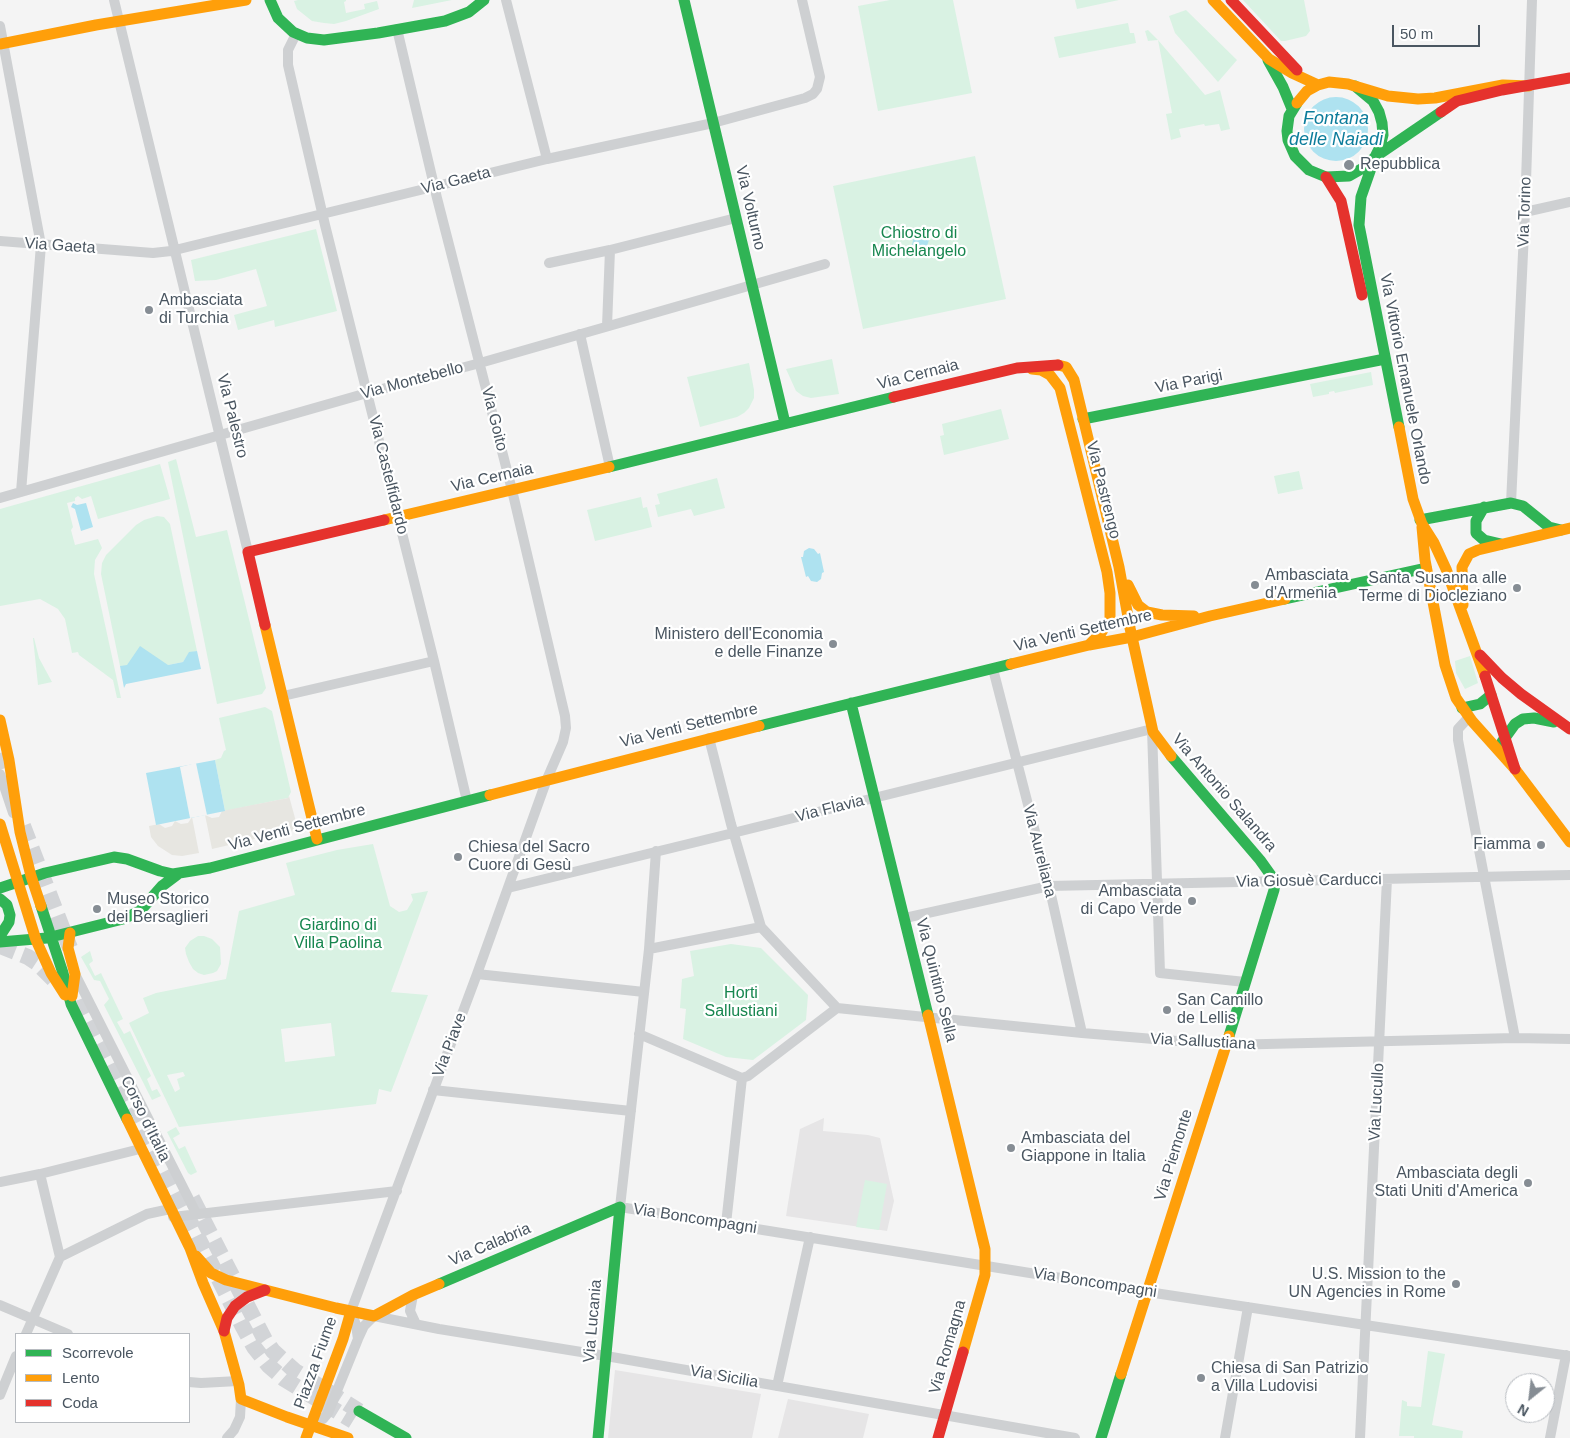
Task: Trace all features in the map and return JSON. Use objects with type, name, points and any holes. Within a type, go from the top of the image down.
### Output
[{"type":"street","name":"Via Palestro","points":[[114,0],[317,839]]},
{"type":"street","points":[[2,44],[246,0]]},
{"type":"street","points":[[270,0],[278,18],[296,34],[312,39],[324,40],[378,33],[451,19],[469,12],[484,0]]},
{"type":"street","points":[[506,0],[547,159]]},
{"type":"street","name":"Via Volturno","points":[[684,0],[785,423]]},
{"type":"street","name":"Via Gaeta","points":[[0,241],[153,253],[175,250],[547,159],[713,122],[805,98],[815,92],[820,83],[820,76],[802,0]]},
{"type":"street","points":[[1213,0],[1263,53],[1292,74],[1313,83],[1338,82],[1388,96],[1411,99],[1463,99]]},
{"type":"street","points":[[1231,0],[1272,45],[1313,83]]},
{"type":"street","name":"Via Torino","points":[[1511,503],[1525,212],[1532,0]]},
{"type":"street","points":[[0,26],[41,245],[21,492]]},
{"type":"street","name":"Via Goito","points":[[397,29],[434,187],[512,490],[565,719],[566,728],[563,742],[548,779]]},
{"type":"street","name":"Via Castelfidardo","points":[[296,34],[288,50],[287,62],[467,801]]},
{"type":"street","points":[[1263,53],[1276,74],[1292,109]]},
{"type":"street","points":[[1356,240],[1360,202],[1374,157],[1452,103],[1502,90],[1570,78]]},
{"type":"street","points":[[1313,83],[1292,109],[1289,116],[1287,131],[1291,148],[1295,156],[1305,167],[1326,177],[1338,178],[1354,174],[1364,168],[1380,147],[1383,135],[1379,112],[1370,97],[1355,86]]},
{"type":"street","points":[[1326,177],[1340,201],[1356,240]]},
{"type":"street","points":[[1525,212],[1570,202]]},
{"type":"street","points":[[549,263],[610,250],[736,218]]},
{"type":"street","name":"Via Vittorio Emanuele Orlando","points":[[1356,240],[1381,360],[1411,488],[1421,522]]},
{"type":"street","points":[[607,326],[610,250]]},
{"type":"street","name":"Via Montebello","points":[[0,498],[825,264]]},
{"type":"street","points":[[580,334],[610,467]]},
{"type":"street","name":"Via Parigi","points":[[1083,419],[1381,360]]},
{"type":"street","name":"Via Cernaia","points":[[248,552],[610,467],[1016,368],[1058,365]]},
{"type":"street","name":"Via Pastrengo","points":[[1058,365],[1066,368],[1072,375],[1119,567],[1132,637]]},
{"type":"street","name":"Via Pastrengo","points":[[1016,368],[1034,369],[1047,373],[1056,381],[1061,392],[1104,560],[1110,593],[1111,608],[1108,622],[1101,633],[1089,645]]},
{"type":"street","points":[[1421,522],[1448,514],[1511,503],[1524,506],[1545,525],[1566,529]]},
{"type":"street","points":[[1484,507],[1476,521],[1477,535],[1484,540],[1506,543],[1521,537],[1526,532],[1530,525],[1532,513]]},
{"type":"street","points":[[1421,522],[1426,568],[1447,672],[1453,690],[1465,712],[1515,769],[1570,842]]},
{"type":"street","points":[[1421,522],[1438,552],[1463,614],[1515,769]]},
{"type":"street","points":[[1463,614],[1462,567],[1464,560],[1469,554],[1478,550],[1566,529]]},
{"type":"street","name":"Via Pastrengo","points":[[1119,567],[1138,605],[1149,613]]},
{"type":"street","name":"Via Venti Settembre","points":[[0,888],[31,876],[108,858],[121,857],[160,871],[178,874],[210,868],[709,738],[1089,645],[1132,637],[1210,616],[1426,568]]},
{"type":"street","name":"Via Venti Settembre","points":[[1149,613],[1210,616]]},
{"type":"street","name":"Via Antonio Salandra","points":[[1132,637],[1152,728],[1158,741],[1260,860],[1275,881]]},
{"type":"street","points":[[1476,650],[1511,685],[1566,727]]},
{"type":"street","points":[[283,696],[434,661]]},
{"type":"street","name":"Via Aureliana","points":[[993,669],[1049,886],[1082,1033]]},
{"type":"street","points":[[1491,695],[1465,712],[1457,734],[1515,1038]]},
{"type":"street","name":"Via Quintino Sella","points":[[851,703],[930,1018],[985,1249],[986,1265]]},
{"type":"street","points":[[1498,750],[1515,724],[1523,719],[1542,719],[1566,727]]},
{"type":"street","name":"Corso d'Italia","points":[[0,720],[9,760],[20,832],[31,876],[63,973],[71,1004],[190,1248],[224,1331]]},
{"type":"street","points":[[1152,728],[1160,973],[1245,982]]},
{"type":"street","name":"Via Flavia","points":[[508,888],[1152,728]]},
{"type":"street","points":[[639,1034],[742,1078],[748,1076],[836,1008],[761,927],[733,833],[709,738]]},
{"type":"street","points":[[0,774],[20,832]]},
{"type":"street","name":"Via Piave","points":[[351,1311],[548,779]]},
{"type":"street","points":[[0,824],[16,881],[36,940],[51,973],[71,1004]]},
{"type":"street","points":[[620,1207],[649,949],[656,851]]},
{"type":"street","name":"Via Venti Settembre","points":[[0,942],[51,938],[118,921],[134,915],[146,905],[162,886],[178,874]]},
{"type":"street","name":"Via Giosuè Carducci","points":[[904,918],[1049,886],[1570,875]]},
{"type":"street","name":"Via Lucullo","points":[[1360,1438],[1387,879]]},
{"type":"street","name":"Via Piemonte","points":[[1101,1438],[1274,890],[1275,881]]},
{"type":"street","points":[[0,899],[7,905],[10,915],[7,926],[0,936]]},
{"type":"street","points":[[649,949],[761,927]]},
{"type":"street","name":"Corso d'Italia","points":[[70,933],[68,948],[75,974],[196,1214]]},
{"type":"street","name":"Corso d'Italia","points":[[71,1004],[75,974]]},
{"type":"street","points":[[477,974],[644,992]]},
{"type":"street","name":"Via Sallustiana","points":[[836,1008],[1082,1033],[1225,1045],[1515,1038],[1570,1039]]},
{"type":"street","points":[[726,1224],[742,1078]]},
{"type":"street","points":[[433,1090],[631,1111]]},
{"type":"street","points":[[0,1182],[40,1174],[140,1148]]},
{"type":"street","points":[[26,1333],[60,1256],[40,1174]]},
{"type":"street","points":[[60,1256],[147,1214],[196,1214],[397,1191]]},
{"type":"street","name":"Via Boncompagni","points":[[620,1207],[1148,1292],[1568,1356]]},
{"type":"street","name":"Via Calabria","points":[[374,1316],[413,1296],[620,1207]]},
{"type":"street","name":"Via Lucania","points":[[598,1438],[620,1207]]},
{"type":"street","points":[[777,1386],[810,1237]]},
{"type":"street","name":"Corso d'Italia","points":[[190,1248],[203,1265],[216,1276],[266,1290]]},
{"type":"street","name":"Via Romagna","points":[[938,1438],[986,1274],[986,1265]]},
{"type":"street","points":[[227,1438],[238,1422],[241,1413],[241,1399],[224,1331],[227,1318],[235,1306],[247,1297],[266,1290]]},
{"type":"street","name":"Piazza Fiume","points":[[266,1290],[374,1316]]},
{"type":"street","points":[[413,1296],[410,1311],[416,1324]]},
{"type":"street","points":[[0,1306],[66,1333]]},
{"type":"street","points":[[1225,1438],[1248,1307]]},
{"type":"street","name":"Piazza Fiume","points":[[351,1311],[356,1324],[358,1339]]},
{"type":"street","name":"Piazza Fiume","points":[[311,1426],[343,1339],[351,1311]]},
{"type":"street","name":"Piazza Fiume","points":[[311,1426],[323,1419],[328,1413],[364,1326],[374,1316]]},
{"type":"street","name":"Via Sicilia","points":[[374,1316],[1075,1438]]},
{"type":"street","points":[[1550,1438],[1568,1356]]},
{"type":"street","points":[[0,1395],[15,1358]]},
{"type":"street","points":[[190,1382],[238,1381]]},
{"type":"street","name":"Piazza Fiume","points":[[241,1399],[311,1426]]},
{"type":"street","points":[[358,1411],[406,1438]]},
{"type":"street","points":[[306,1438],[311,1426],[348,1438]]},
{"type":"shaded area","points":[[824,1118],[823,1131],[868,1135],[880,1138],[894,1201],[887,1231],[786,1216],[800,1129]]},
{"type":"shaded area","points":[[615,1370],[761,1394],[752,1438],[608,1438]]},
{"type":"shaded area","points":[[788,1399],[869,1414],[863,1438],[778,1438]]},
{"type":"green space","points":[[346,0],[344,2],[346,13],[365,9],[364,4],[377,1],[379,9],[346,21],[334,24],[324,23],[312,21],[297,9],[294,1]]},
{"type":"green space","points":[[414,0],[452,0],[412,8]]},
{"type":"green space","points":[[890,0],[953,0],[972,93],[878,111],[858,6]]},
{"type":"green space","points":[[1075,0],[1119,0],[1077,9]]},
{"type":"green space","points":[[1243,0],[1304,0],[1310,31],[1306,36],[1281,41]]},
{"type":"green space","points":[[1186,10],[1237,60],[1218,82],[1175,33],[1169,16]]},
{"type":"green space","points":[[1128,23],[1130,33],[1134,33],[1136,43],[1059,58],[1054,37]]},
{"type":"green space","points":[[1148,30],[1158,40],[1148,41],[1145,31]]},
{"type":"green space","points":[[1158,40],[1205,95],[1220,90],[1230,129],[1221,131],[1219,124],[1205,126],[1204,124],[1179,129],[1181,137],[1171,140],[1166,114],[1172,113]]},
{"type":"green space","name":"Chiostro di Michelangelo","points":[[975,156],[1006,299],[863,329],[833,186]]},
{"type":"green space","points":[[316,229],[337,311],[275,327],[274,320],[238,330],[234,315],[267,306],[256,269],[216,280],[195,281],[191,260]]},
{"type":"green space","points":[[832,359],[839,394],[811,398],[803,396],[796,391],[786,369]]},
{"type":"green space","points":[[749,363],[754,398],[749,408],[737,417],[700,427],[687,377]]},
{"type":"green space","points":[[1371,372],[1373,385],[1335,393],[1334,391],[1329,392],[1329,394],[1313,397],[1310,384]]},
{"type":"green space","points":[[1001,409],[1009,439],[944,455],[940,436],[944,435],[942,424]]},
{"type":"green space","points":[[176,459],[196,537],[227,530],[266,688],[262,694],[217,704],[168,462]]},
{"type":"green space","points":[[160,464],[170,499],[98,519],[91,496],[82,499],[78,496],[75,498],[75,501],[67,503],[75,545],[98,539],[102,548],[95,560],[94,574],[121,698],[117,698],[113,680],[79,655],[78,652],[72,653],[65,619],[58,609],[40,599],[0,606],[0,509]]},
{"type":"green space","points":[[1299,471],[1303,489],[1278,494],[1274,476]]},
{"type":"green space","points":[[717,478],[725,508],[694,516],[691,509],[658,517],[655,505],[660,504],[657,494]]},
{"type":"green space","points":[[641,497],[643,508],[647,507],[652,527],[595,541],[587,510]]},
{"type":"green space","points":[[157,516],[164,517],[170,524],[197,651],[189,653],[183,662],[168,665],[120,666],[101,574],[102,563],[106,555],[136,525]]},
{"type":"green space","points":[[33,638],[39,658],[52,682],[38,685]]},
{"type":"green space","points":[[1470,656],[1478,683],[1465,689],[1456,673],[1455,661]]},
{"type":"green space","points":[[265,707],[272,711],[291,792],[288,798],[225,811],[215,760],[221,758],[226,750],[219,718]]},
{"type":"green space","name":"Giardino di Villa Paolina","points":[[373,844],[390,906],[399,912],[407,910],[413,900],[411,894],[428,891],[391,992],[428,995],[391,1092],[379,1089],[376,1104],[179,1127],[129,1023],[149,1013],[143,998],[156,993],[226,979],[239,911],[295,895],[286,863],[337,850]],"holes":[[[331,1023],[335,1056],[285,1062],[281,1029]],[[183,1072],[185,1076],[177,1079],[180,1089],[175,1092],[167,1075]]]},
{"type":"green space","points":[[198,936],[212,939],[220,947],[221,964],[217,971],[213,973],[204,975],[198,973],[189,962],[185,948],[190,941]]},
{"type":"green space","name":"Horti Sallustiani","points":[[731,944],[761,948],[808,995],[806,1020],[753,1060],[726,1057],[683,1039],[686,1009],[680,1008],[682,979],[694,976],[690,951]]},
{"type":"green space","points":[[90,951],[93,961],[89,964],[95,976],[101,973],[123,1019],[117,1022],[124,1034],[130,1031],[151,1076],[147,1079],[152,1091],[157,1089],[161,1096],[152,1100],[104,1005],[109,999],[100,981],[94,980],[81,957]]},
{"type":"green space","points":[[176,1127],[180,1134],[173,1138],[179,1149],[185,1146],[197,1172],[191,1175],[188,1173],[167,1132]]},
{"type":"green space","points":[[865,1180],[887,1184],[879,1230],[856,1227]]},
{"type":"green space","points":[[1428,1351],[1445,1354],[1432,1425],[1463,1431],[1462,1438],[1414,1438],[1414,1436],[1399,1436],[1402,1400],[1407,1402],[1407,1406],[1421,1407]]},
{"type":"sand","points":[[289,796],[298,829],[212,849],[205,815],[212,818],[219,817],[222,811],[288,798]]},
{"type":"sand","points":[[192,817],[199,853],[182,856],[172,855],[158,846],[151,837],[149,826],[159,824],[165,828],[172,826],[175,821],[181,824],[188,823]]},
{"type":"water","name":"Fontana delle Naiadi","points":[[1330,97],[1342,97],[1359,106],[1366,117],[1368,129],[1366,141],[1359,152],[1342,161],[1330,161],[1318,156],[1309,147],[1304,135],[1304,123],[1309,111],[1318,102]]},
{"type":"water","points":[[918,234],[929,240],[924,252],[919,251],[912,245],[914,236]]},
{"type":"water","points":[[73,503],[77,505],[86,503],[93,527],[81,531],[75,509],[71,507]]},
{"type":"water","points":[[809,548],[814,549],[818,554],[820,553],[824,572],[821,579],[817,582],[811,581],[808,576],[806,577],[801,557],[803,557],[804,551]]},
{"type":"water","points":[[140,646],[168,665],[183,662],[189,652],[197,651],[201,669],[126,684],[124,688],[120,666],[127,665]]},
{"type":"water","points":[[215,760],[225,811],[156,825],[146,773]]},
{"type":"pier","points":[[196,763],[207,815],[190,818],[180,767]]},
{"type":"tunnel","points":[[0,753],[8,779]]},
{"type":"tunnel","points":[[23,826],[70,948]]},
{"type":"tunnel","points":[[0,946],[28,957],[37,963],[56,982]]},
{"type":"tunnel","points":[[71,977],[83,1009],[254,1347],[269,1366],[284,1379],[353,1421]]},
{"type":"tunnel","points":[[192,1198],[265,1340],[273,1351],[295,1371],[359,1411]]},
{"type":"traffic: fast","points":[[270,0],[278,18],[293,32],[307,38],[324,40],[445,21],[469,12],[484,0]]},
{"type":"traffic: fast","points":[[684,0],[785,423]]},
{"type":"traffic: fast","points":[[1268,60],[1283,87],[1292,109]]},
{"type":"traffic: fast","points":[[1355,86],[1373,101],[1382,123],[1383,135],[1380,147],[1361,197],[1359,225],[1399,427]]},
{"type":"traffic: fast","points":[[1297,103],[1289,116],[1288,140],[1295,156],[1309,170],[1326,177],[1349,176],[1441,112]]},
{"type":"traffic: fast","points":[[1083,419],[1385,359]]},
{"type":"traffic: fast","points":[[609,467],[894,397]]},
{"type":"traffic: fast","points":[[1420,520],[1511,503],[1523,506],[1549,527],[1561,530]]},
{"type":"traffic: fast","points":[[1484,507],[1476,521],[1476,533],[1484,540],[1501,544]]},
{"type":"traffic: fast","points":[[1285,599],[1426,568]]},
{"type":"traffic: fast","points":[[759,726],[1011,664]]},
{"type":"traffic: fast","points":[[1462,708],[1480,704],[1491,695]]},
{"type":"traffic: fast","points":[[851,703],[928,1015]]},
{"type":"traffic: fast","points":[[1502,742],[1515,724],[1523,719],[1534,718],[1554,722]]},
{"type":"traffic: fast","points":[[1171,756],[1260,860],[1275,881],[1274,890],[1229,1036]]},
{"type":"traffic: fast","points":[[0,888],[45,873],[114,857],[127,859],[173,874],[210,868],[490,795]]},
{"type":"traffic: fast","points":[[0,942],[47,938],[123,919],[140,911],[162,886],[178,874]]},
{"type":"traffic: fast","points":[[0,899],[7,905],[10,915],[9,922],[0,936]]},
{"type":"traffic: fast","points":[[41,906],[71,1004],[127,1119]]},
{"type":"traffic: fast","points":[[439,1284],[620,1207],[598,1438]]},
{"type":"traffic: fast","points":[[1101,1438],[1121,1374]]},
{"type":"traffic: fast","points":[[359,1411],[406,1438]]},
{"type":"traffic: slow","points":[[0,44],[96,25],[246,0]]},
{"type":"traffic: slow","points":[[1213,0],[1269,59],[1292,73],[1318,85]]},
{"type":"traffic: slow","points":[[1297,103],[1307,91],[1329,82],[1348,84],[1388,96],[1418,99],[1435,98],[1503,85],[1529,86]]},
{"type":"traffic: slow","points":[[1058,365],[1066,367],[1074,380],[1119,567],[1130,628],[1153,732],[1171,756]]},
{"type":"traffic: slow","points":[[1032,369],[1041,370],[1050,375],[1060,388],[1107,572],[1110,593],[1110,619],[1101,633],[1089,645]]},
{"type":"traffic: slow","points":[[1399,427],[1413,499],[1422,524],[1434,543],[1446,569],[1485,676]]},
{"type":"traffic: slow","points":[[384,520],[609,467]]},
{"type":"traffic: slow","points":[[1422,527],[1425,560],[1445,665],[1456,698],[1472,721],[1515,769],[1570,842]]},
{"type":"traffic: slow","points":[[1463,605],[1462,567],[1469,554],[1478,550],[1570,528]]},
{"type":"traffic: slow","points":[[1128,585],[1138,605],[1147,612],[1162,615],[1194,616]]},
{"type":"traffic: slow","points":[[1011,664],[1089,645],[1132,637],[1210,616],[1285,599]]},
{"type":"traffic: slow","points":[[265,625],[317,839]]},
{"type":"traffic: slow","points":[[0,720],[9,760],[20,832],[41,906]]},
{"type":"traffic: slow","points":[[490,795],[759,726]]},
{"type":"traffic: slow","points":[[0,824],[36,940],[51,973],[65,995]]},
{"type":"traffic: slow","points":[[70,933],[68,948],[75,974],[72,996]]},
{"type":"traffic: slow","points":[[928,1015],[985,1249],[985,1275],[963,1352]]},
{"type":"traffic: slow","points":[[1121,1374],[1229,1036]]},
{"type":"traffic: slow","points":[[127,1119],[190,1248],[224,1331],[241,1399],[348,1438]]},
{"type":"traffic: slow","points":[[196,1256],[211,1273],[226,1280],[374,1316],[413,1295],[439,1284]]},
{"type":"traffic: slow","points":[[306,1438],[343,1339],[351,1311]]},
{"type":"traffic: jam","points":[[1231,0],[1297,70]]},
{"type":"traffic: jam","points":[[1441,112],[1457,101],[1502,90],[1570,78]]},
{"type":"traffic: jam","points":[[1326,177],[1341,201],[1362,295]]},
{"type":"traffic: jam","points":[[894,397],[1017,368],[1058,365]]},
{"type":"traffic: jam","points":[[265,625],[248,552],[384,520]]},
{"type":"traffic: jam","points":[[1480,655],[1502,678],[1521,694],[1570,729]]},
{"type":"traffic: jam","points":[[1485,676],[1515,769]]},
{"type":"traffic: jam","points":[[224,1331],[227,1318],[235,1306],[247,1297],[265,1290]]},
{"type":"traffic: jam","points":[[938,1438],[963,1352]]},
{"type":"place","name":"Repubblica","points":[[1349,165]]},
{"type":"place","name":"Ambasciata di Turchia","points":[[149,310]]},
{"type":"place","name":"Ambasciata d'Armenia","points":[[1255,585]]},
{"type":"place","name":"Santa Susanna alle Terme di Diocleziano","points":[[1517,588]]},
{"type":"place","name":"Ministero dell'Economia e delle Finanze","points":[[833,644]]},
{"type":"place","name":"Fiamma","points":[[1541,845]]},
{"type":"place","name":"Chiesa del Sacro Cuore di Gesù","points":[[458,857]]},
{"type":"place","name":"Ambasciata di Capo Verde","points":[[1192,901]]},
{"type":"place","name":"Museo Storico dei Bersaglieri","points":[[97,909]]},
{"type":"place","name":"San Camillo de Lellis","points":[[1167,1010]]},
{"type":"place","name":"Ambasciata del Giappone in Italia","points":[[1011,1148]]},
{"type":"place","name":"Ambasciata degli Stati Uniti d'America","points":[[1528,1183]]},
{"type":"place","name":"U.S. Mission to the UN Agencies in Rome","points":[[1456,1284]]},
{"type":"place","name":"Chiesa di San Patrizio a Villa Ludovisi","points":[[1201,1378]]}]
